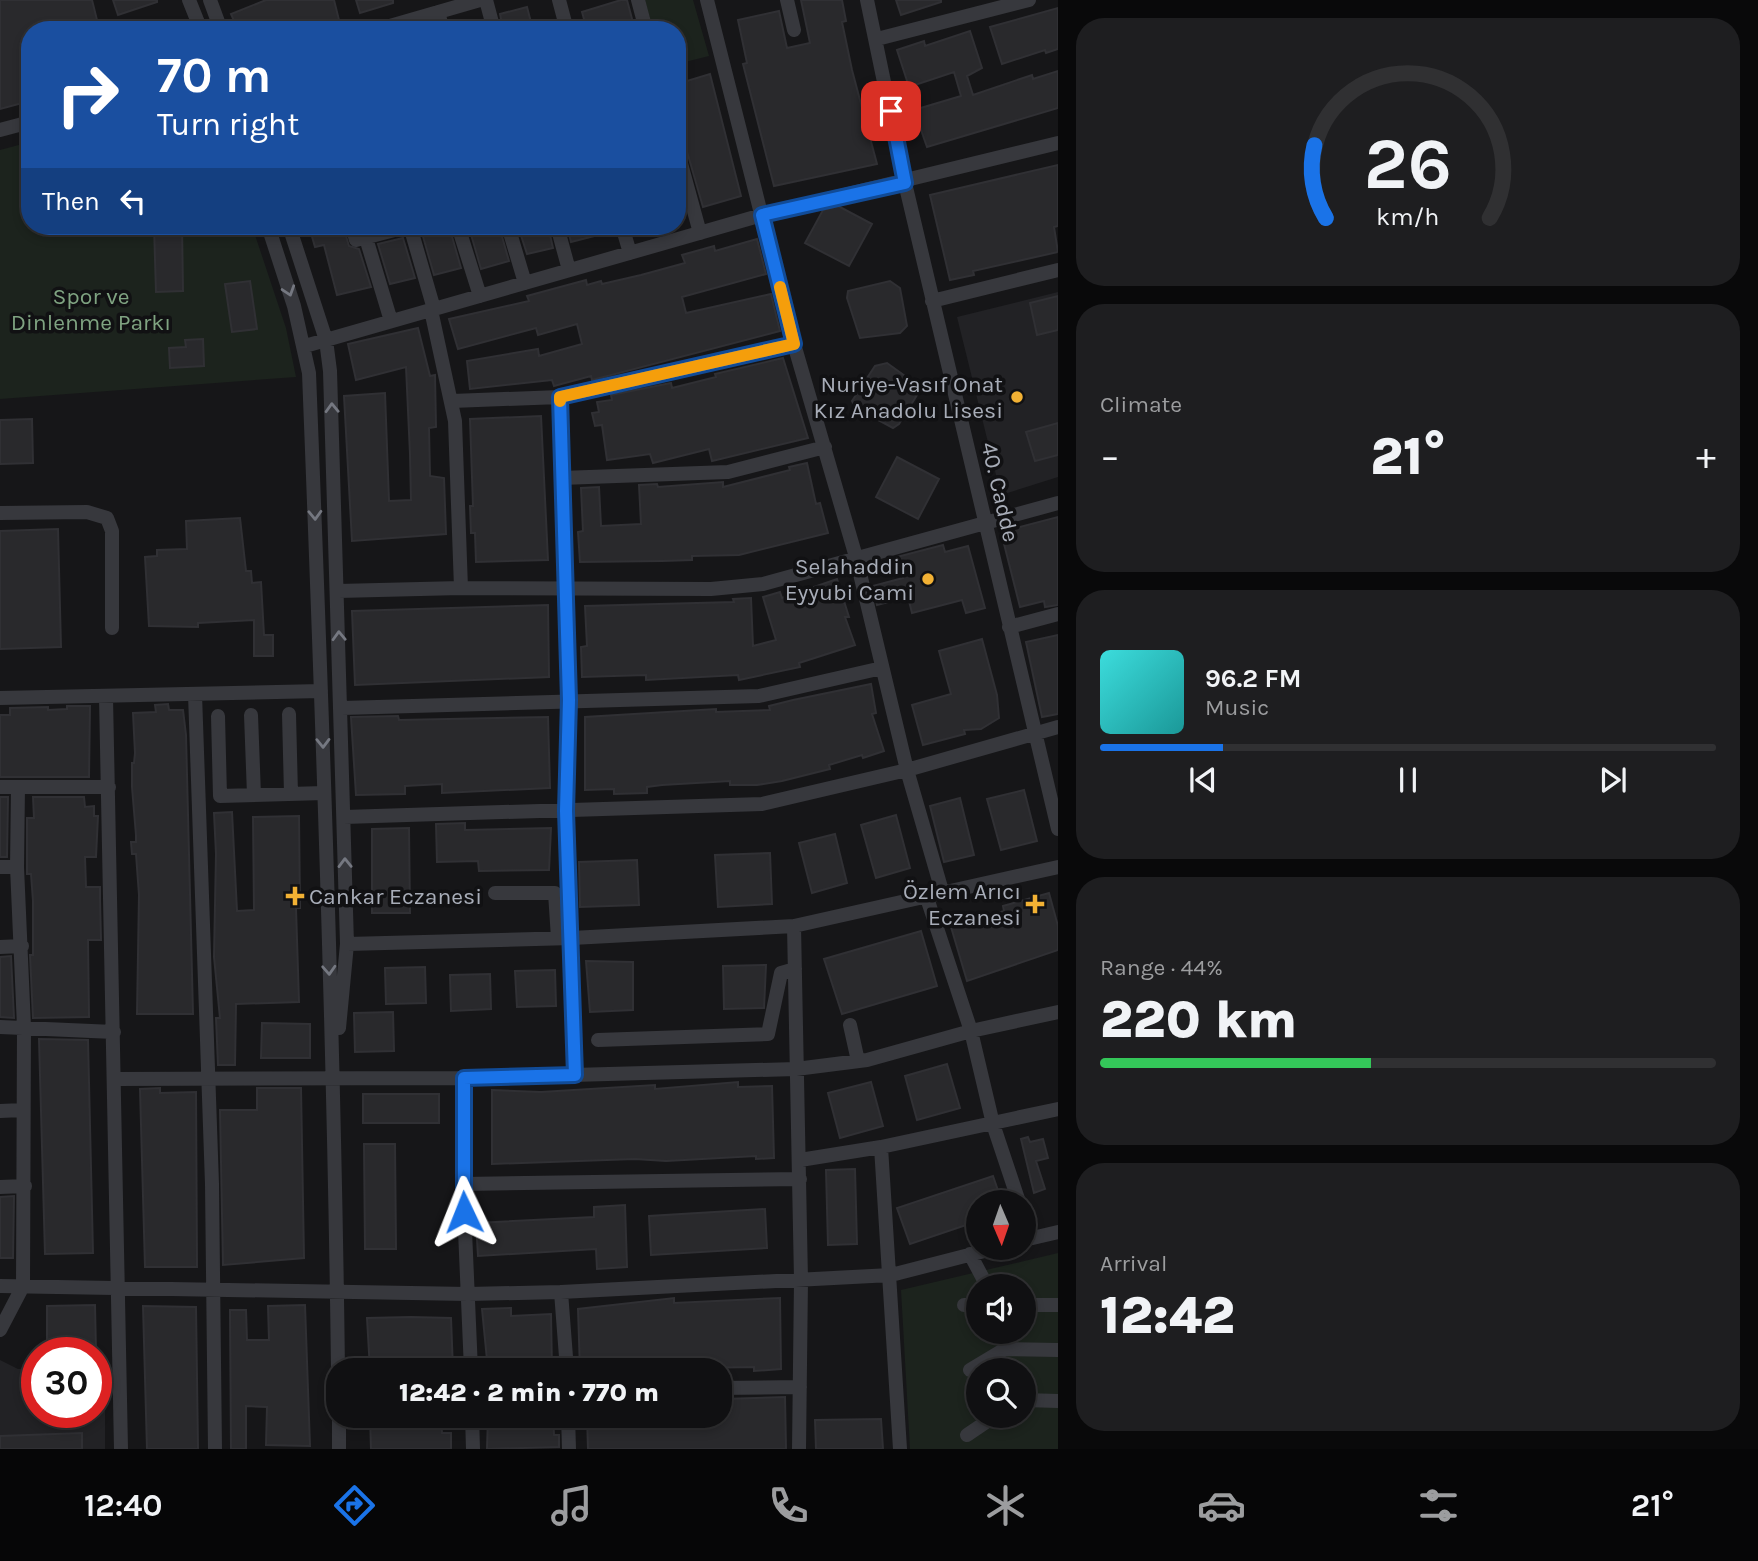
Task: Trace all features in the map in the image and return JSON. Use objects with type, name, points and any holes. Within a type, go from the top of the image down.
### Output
[{"type":"street","points":[[189,0],[197,21]]},
{"type":"street","points":[[210,0],[218,21]]},
{"type":"street","points":[[409,21],[480,0]]},
{"type":"street","points":[[486,0],[492,21]]},
{"type":"street","points":[[559,0],[565,21]]},
{"type":"street","points":[[638,0],[644,21]]},
{"type":"street","points":[[708,0],[794,344],[856,556],[907,770],[942,891]]},
{"type":"street","points":[[787,0],[794,30]]},
{"type":"street","name":"40. Cadde","points":[[867,0],[932,301],[1058,829]]},
{"type":"street","points":[[877,38],[1029,0]]},
{"type":"street","points":[[438,12],[440,21]]},
{"type":"street","points":[[0,130],[21,124]]},
{"type":"street","points":[[305,346],[762,215],[905,183],[1058,143]]},
{"type":"street","points":[[686,182],[700,233]]},
{"type":"street","points":[[271,235],[305,346],[309,373],[321,691],[326,928],[335,1078],[338,1358]]},
{"type":"street","points":[[292,235],[326,340],[330,370],[342,708],[346,944],[335,1078]]},
{"type":"street","points":[[355,235],[356,240],[376,235]]},
{"type":"street","points":[[410,235],[433,310],[452,401],[461,588]]},
{"type":"street","points":[[461,235],[480,296]]},
{"type":"street","points":[[511,235],[525,283]]},
{"type":"street","points":[[559,235],[569,270]]},
{"type":"street","points":[[625,235],[631,253]]},
{"type":"street","points":[[366,238],[391,321]]},
{"type":"street","points":[[932,301],[1058,270]]},
{"type":"street","points":[[452,401],[560,397],[794,344]]},
{"type":"street","points":[[560,397],[569,700],[565,938],[575,1075]]},
{"type":"street","points":[[561,478],[728,472],[825,447]]},
{"type":"street","points":[[338,591],[461,588],[711,589],[763,584],[856,556],[1058,503]]},
{"type":"street","points":[[0,513],[87,512],[107,518],[112,531],[112,628]]},
{"type":"street","points":[[1009,627],[1058,614]]},
{"type":"street","points":[[342,708],[759,696],[882,668]]},
{"type":"street","points":[[0,698],[321,691]]},
{"type":"street","points":[[195,694],[214,1291],[215,1449]]},
{"type":"street","points":[[106,696],[116,1079],[116,1288],[121,1449]]},
{"type":"street","points":[[289,714],[291,794]]},
{"type":"street","points":[[251,715],[254,795]]},
{"type":"street","points":[[218,716],[220,796],[324,793]]},
{"type":"street","points":[[344,817],[762,804],[907,770],[1058,727]]},
{"type":"street","points":[[0,787],[109,787]]},
{"type":"street","points":[[0,1330],[23,1286],[24,1027],[18,787]]},
{"type":"street","points":[[0,867],[18,867]]},
{"type":"street","points":[[346,944],[565,938],[794,926],[1058,867]]},
{"type":"street","points":[[495,893],[555,892],[565,938]]},
{"type":"street","points":[[926,895],[971,1031],[993,1124],[1015,1190]]},
{"type":"street","points":[[794,926],[800,1160],[799,1449]]},
{"type":"street","points":[[0,947],[22,946]]},
{"type":"street","points":[[598,1040],[768,1034],[780,973],[794,969]]},
{"type":"street","points":[[116,1079],[464,1078],[796,1069],[858,1061],[971,1031],[1058,1012]]},
{"type":"street","points":[[850,1025],[858,1061]]},
{"type":"street","points":[[0,1027],[114,1032]]},
{"type":"street","points":[[464,1078],[463,1184],[471,1358]]},
{"type":"street","points":[[800,1160],[881,1147],[1058,1110]]},
{"type":"street","points":[[0,1111],[23,1111]]},
{"type":"street","points":[[881,1147],[900,1449]]},
{"type":"street","points":[[463,1184],[800,1179]]},
{"type":"street","points":[[0,1187],[25,1186]]},
{"type":"street","points":[[1036,1237],[1058,1232]]},
{"type":"street","points":[[0,1286],[468,1294],[561,1292],[891,1275],[966,1255]]},
{"type":"street","points":[[561,1292],[566,1358]]},
{"type":"street","points":[[1036,1305],[1058,1305]]},
{"type":"street","points":[[990,1358],[1005,1349],[1058,1350]]},
{"type":"street","points":[[732,1388],[800,1387]]},
{"type":"street","points":[[1036,1400],[1058,1401]]},
{"type":"street","points":[[339,1428],[339,1449]]},
{"type":"street","points":[[472,1428],[473,1449]]},
{"type":"street","points":[[568,1428],[569,1449]]},
{"type":"street","points":[[967,1435],[977,1428]]},
{"type":"shaded area","name":"Nuriye-Vasıf Onat Kız Anadolu Lisesi","points":[[1058,292],[1058,477],[1001,495],[957,317]]},
{"type":"shaded area","points":[[0,1360],[21,1369],[21,1428],[105,1428],[105,1449],[0,1449]]},
{"type":"green space","points":[[645,0],[693,0],[709,56],[686,62],[686,21],[651,21]]},
{"type":"green space","name":"Spor ve Dinlenme Parkı","points":[[21,144],[21,235],[255,235],[286,328],[296,377],[0,399],[0,150]]},
{"type":"green space","points":[[1058,1253],[1058,1449],[910,1449],[901,1290],[966,1275],[966,1344],[1036,1344],[1036,1274],[969,1274]]},
{"type":"building","points":[[0,0],[92,0],[97,20],[21,21],[21,103],[0,109]]},
{"type":"building","points":[[113,0],[157,0],[157,2],[118,15]]},
{"type":"building","points":[[266,0],[334,0],[339,20],[234,21],[231,14]]},
{"type":"building","points":[[356,0],[393,0],[393,3],[360,13]]},
{"type":"building","points":[[627,0],[633,21],[584,21],[582,12]]},
{"type":"building","points":[[801,0],[842,0],[846,21],[842,22],[852,70],[877,164],[774,186],[743,64],[747,63],[738,20],[779,11],[787,48],[810,43]]},
{"type":"building","points":[[896,0],[941,0],[941,2],[901,15]]},
{"type":"building","points":[[527,7],[531,21],[501,21],[500,14]]},
{"type":"building","points":[[1058,8],[1058,49],[1046,53],[1045,50],[1002,64],[990,27]]},
{"type":"building","points":[[970,31],[982,68],[967,76],[973,95],[1032,75],[1033,79],[1058,71],[1058,108],[927,147],[914,110],[961,96],[954,72],[909,87],[897,50],[924,41],[925,46]]},
{"type":"building","points":[[710,74],[741,196],[703,207],[686,148],[686,81]]},
{"type":"building","points":[[1058,165],[1058,226],[1054,227],[1058,252],[973,271],[974,275],[950,280],[930,195]]},
{"type":"building","points":[[838,206],[872,224],[849,266],[805,243],[823,210]]},
{"type":"building","points":[[154,235],[182,235],[183,291],[156,292]]},
{"type":"building","points":[[312,235],[346,235],[349,246],[359,249],[371,287],[337,295],[324,245],[315,247]]},
{"type":"building","points":[[423,235],[452,235],[461,268],[434,275]]},
{"type":"building","points":[[471,235],[502,235],[509,261],[481,269]]},
{"type":"building","points":[[521,235],[550,235],[553,248],[527,254]]},
{"type":"building","points":[[569,235],[598,235],[571,242]]},
{"type":"building","points":[[403,238],[415,278],[390,284],[378,244]]},
{"type":"building","points":[[757,239],[766,274],[682,297],[686,313],[771,294],[780,331],[592,380],[591,376],[554,386],[552,380],[470,389],[467,361],[538,349],[539,356],[582,344],[577,324],[538,335],[536,328],[458,349],[449,319],[529,301],[527,296],[586,280],[587,285],[601,281],[602,284],[641,275],[685,263],[682,255],[714,246],[715,251]]},
{"type":"building","points":[[250,281],[257,329],[232,332],[225,284]]},
{"type":"building","points":[[890,281],[900,288],[907,326],[900,333],[860,338],[847,298],[848,291]]},
{"type":"building","points":[[1058,296],[1058,330],[1037,335],[1030,303]]},
{"type":"building","points":[[418,328],[430,376],[435,375],[436,427],[429,428],[430,476],[444,478],[446,534],[352,541],[344,396],[385,393],[389,501],[411,500],[406,367],[356,380],[348,344]]},
{"type":"building","points":[[203,339],[204,366],[170,368],[169,348],[186,347],[185,340]]},
{"type":"building","points":[[783,358],[808,438],[712,461],[709,449],[653,463],[650,454],[607,460],[602,425],[595,426],[592,413],[599,412],[597,402],[612,400],[611,395],[671,383],[672,388],[716,377],[715,374]]},
{"type":"building","points":[[887,363],[916,384],[919,392],[899,424],[893,428],[856,408],[852,401],[875,366]]},
{"type":"building","points":[[541,416],[548,560],[476,562],[475,533],[471,533],[470,506],[473,506],[470,419]]},
{"type":"building","points":[[32,419],[33,463],[0,464],[0,420]]},
{"type":"building","points":[[1058,423],[1058,455],[1035,461],[1026,432]]},
{"type":"building","points":[[897,457],[939,479],[918,519],[876,497]]},
{"type":"building","points":[[807,463],[816,504],[820,503],[828,533],[739,555],[692,556],[692,560],[580,562],[578,532],[583,531],[581,488],[599,487],[601,526],[641,524],[639,485],[657,484],[658,487],[723,482],[723,487]]},
{"type":"building","points":[[1058,517],[1058,605],[1045,607],[1044,601],[1020,607],[1001,532]]},
{"type":"building","points":[[240,518],[246,571],[251,571],[252,583],[261,582],[264,635],[273,635],[273,656],[254,656],[254,620],[198,623],[198,627],[149,626],[145,557],[157,556],[157,550],[187,549],[186,521]]},
{"type":"building","points":[[58,529],[61,647],[0,649],[0,531]]},
{"type":"building","points":[[943,545],[945,552],[968,546],[985,608],[966,613],[962,600],[912,613],[908,597],[877,605],[873,586],[903,578],[897,557]]},
{"type":"building","points":[[837,579],[849,617],[845,617],[855,645],[799,663],[800,667],[739,680],[738,675],[646,680],[646,675],[582,677],[581,647],[587,646],[585,606],[734,602],[733,599],[751,598],[753,646],[776,640],[763,597],[780,592],[782,598]]},
{"type":"building","points":[[548,605],[549,677],[355,685],[352,611]]},
{"type":"building","points":[[1058,635],[1058,714],[1042,717],[1026,642]]},
{"type":"building","points":[[982,639],[997,695],[999,718],[981,729],[964,730],[965,734],[923,745],[912,705],[951,694],[939,651]]},
{"type":"building","points":[[871,684],[876,713],[872,714],[884,751],[829,765],[830,769],[757,785],[730,785],[730,781],[662,785],[647,787],[647,793],[614,794],[614,789],[585,790],[585,717],[716,709],[716,712],[770,710],[769,706]]},
{"type":"building","points":[[168,704],[169,710],[183,710],[186,735],[193,1014],[137,1014],[139,895],[136,854],[132,854],[131,842],[136,842],[132,787],[132,763],[135,753],[133,713],[156,712],[155,705]]},
{"type":"building","points":[[67,706],[90,706],[89,777],[0,777],[0,715],[10,715],[10,708],[48,707],[48,710],[67,709]]},
{"type":"building","points":[[398,716],[399,720],[548,717],[550,788],[442,793],[442,784],[405,786],[405,794],[356,795],[351,717]]},
{"type":"building","points":[[1024,790],[1037,841],[1001,850],[987,799]]},
{"type":"building","points":[[0,797],[8,797],[7,857],[0,857]]},
{"type":"building","points":[[33,797],[84,797],[85,807],[94,806],[94,816],[98,816],[96,857],[85,857],[86,887],[100,887],[101,940],[88,940],[89,1017],[33,1018],[30,955],[33,955],[33,901],[31,874],[27,874],[27,818],[34,818]]},
{"type":"building","points":[[960,798],[974,855],[944,862],[930,806]]},
{"type":"building","points":[[232,812],[237,911],[254,910],[253,817],[299,816],[300,908],[296,908],[299,1002],[236,1004],[235,1065],[218,1065],[216,1018],[220,1018],[214,957],[214,813]]},
{"type":"building","points":[[896,815],[910,868],[876,878],[861,825]]},
{"type":"building","points":[[465,823],[465,830],[551,828],[549,870],[479,871],[478,861],[437,862],[436,824]]},
{"type":"building","points":[[409,828],[410,913],[372,913],[372,829]]},
{"type":"building","points":[[835,834],[847,883],[812,893],[799,843]]},
{"type":"building","points":[[770,853],[772,904],[718,907],[715,855]]},
{"type":"building","points":[[637,860],[639,905],[580,907],[579,862]]},
{"type":"building","points":[[1049,893],[1058,926],[1058,950],[967,981],[951,927],[1004,911],[1003,906]]},
{"type":"building","points":[[921,931],[937,986],[842,1014],[824,959]]},
{"type":"building","points":[[11,956],[14,1018],[0,1017],[0,957]]},
{"type":"building","points":[[586,961],[633,962],[633,1010],[590,1012]]},
{"type":"building","points":[[766,965],[764,1008],[724,1009],[723,966]]},
{"type":"building","points":[[425,967],[426,1003],[386,1004],[385,968]]},
{"type":"building","points":[[555,970],[556,1006],[517,1007],[515,971]]},
{"type":"building","points":[[490,974],[491,1009],[451,1011],[450,975]]},
{"type":"building","points":[[393,1012],[394,1051],[355,1052],[354,1013]]},
{"type":"building","points":[[262,1023],[310,1024],[310,1058],[261,1058]]},
{"type":"building","points":[[39,1039],[88,1040],[93,1253],[45,1254]]},
{"type":"building","points":[[947,1064],[960,1108],[917,1120],[905,1076]]},
{"type":"building","points":[[738,1082],[738,1087],[772,1086],[774,1158],[756,1159],[756,1156],[666,1161],[635,1159],[492,1164],[492,1090],[541,1092],[655,1085],[655,1089]]},
{"type":"building","points":[[871,1082],[883,1126],[840,1138],[828,1093]]},
{"type":"building","points":[[160,1088],[160,1093],[196,1092],[197,1267],[145,1267],[140,1089]]},
{"type":"building","points":[[257,1088],[301,1088],[304,1258],[223,1265],[220,1110],[257,1110]]},
{"type":"building","points":[[363,1094],[439,1094],[439,1123],[363,1123]]},
{"type":"building","points":[[1028,1137],[1030,1142],[1043,1139],[1048,1158],[1036,1161],[1045,1189],[1036,1192],[1033,1190],[1021,1139]]},
{"type":"building","points":[[364,1144],[395,1144],[396,1249],[365,1249]]},
{"type":"building","points":[[855,1169],[857,1244],[828,1245],[826,1170]]},
{"type":"building","points":[[993,1176],[998,1190],[966,1190],[966,1225],[910,1244],[897,1208]]},
{"type":"building","points":[[14,1196],[13,1258],[0,1258],[0,1197]]},
{"type":"building","points":[[625,1205],[627,1267],[597,1269],[596,1249],[478,1256],[476,1223],[594,1217],[594,1207]]},
{"type":"building","points":[[765,1209],[767,1248],[651,1255],[649,1216]]},
{"type":"building","points":[[674,1298],[674,1303],[780,1298],[781,1369],[754,1371],[754,1367],[732,1367],[732,1358],[580,1358],[578,1309]]},
{"type":"building","points":[[95,1305],[96,1337],[47,1337],[47,1306]]},
{"type":"building","points":[[305,1305],[310,1446],[266,1445],[267,1407],[246,1406],[246,1449],[231,1449],[230,1310],[246,1310],[247,1340],[269,1340],[268,1306]]},
{"type":"building","points":[[143,1306],[196,1307],[198,1449],[147,1449]]},
{"type":"building","points":[[511,1308],[511,1316],[551,1314],[552,1358],[487,1358],[482,1309]]},
{"type":"building","points":[[367,1318],[451,1318],[453,1358],[369,1358]]},
{"type":"building","points":[[785,1397],[786,1449],[588,1449],[587,1428],[732,1428],[732,1399]]},
{"type":"building","points":[[881,1419],[883,1449],[816,1449],[815,1420]]},
{"type":"building","points":[[370,1428],[442,1428],[442,1433],[451,1433],[451,1449],[371,1449]]},
{"type":"building","points":[[488,1428],[554,1428],[554,1435],[559,1435],[559,1447],[487,1449]]},
{"type":"building","points":[[82,1433],[82,1449],[0,1449],[0,1436]]},
{"type":"slow traffic","points":[[560,401],[560,397],[794,344],[780,287]]},
{"type":"place","name":"Nuriye-Vasıf Onat Kız Anadolu Lisesi","points":[[1017,397]]},
{"type":"place","name":"Selahaddin Eyyubi Cami","points":[[928,579]]},
{"type":"place","name":"Cankar Eczanesi","points":[[295,896]]},
{"type":"place","name":"Özlem Arıcı Eczanesi","points":[[1035,904]]},
{"type":"route","points":[[464,1212],[464,1078],[575,1075],[566,811],[569,700],[560,397],[794,344],[762,215],[905,183],[891,111]]}]
